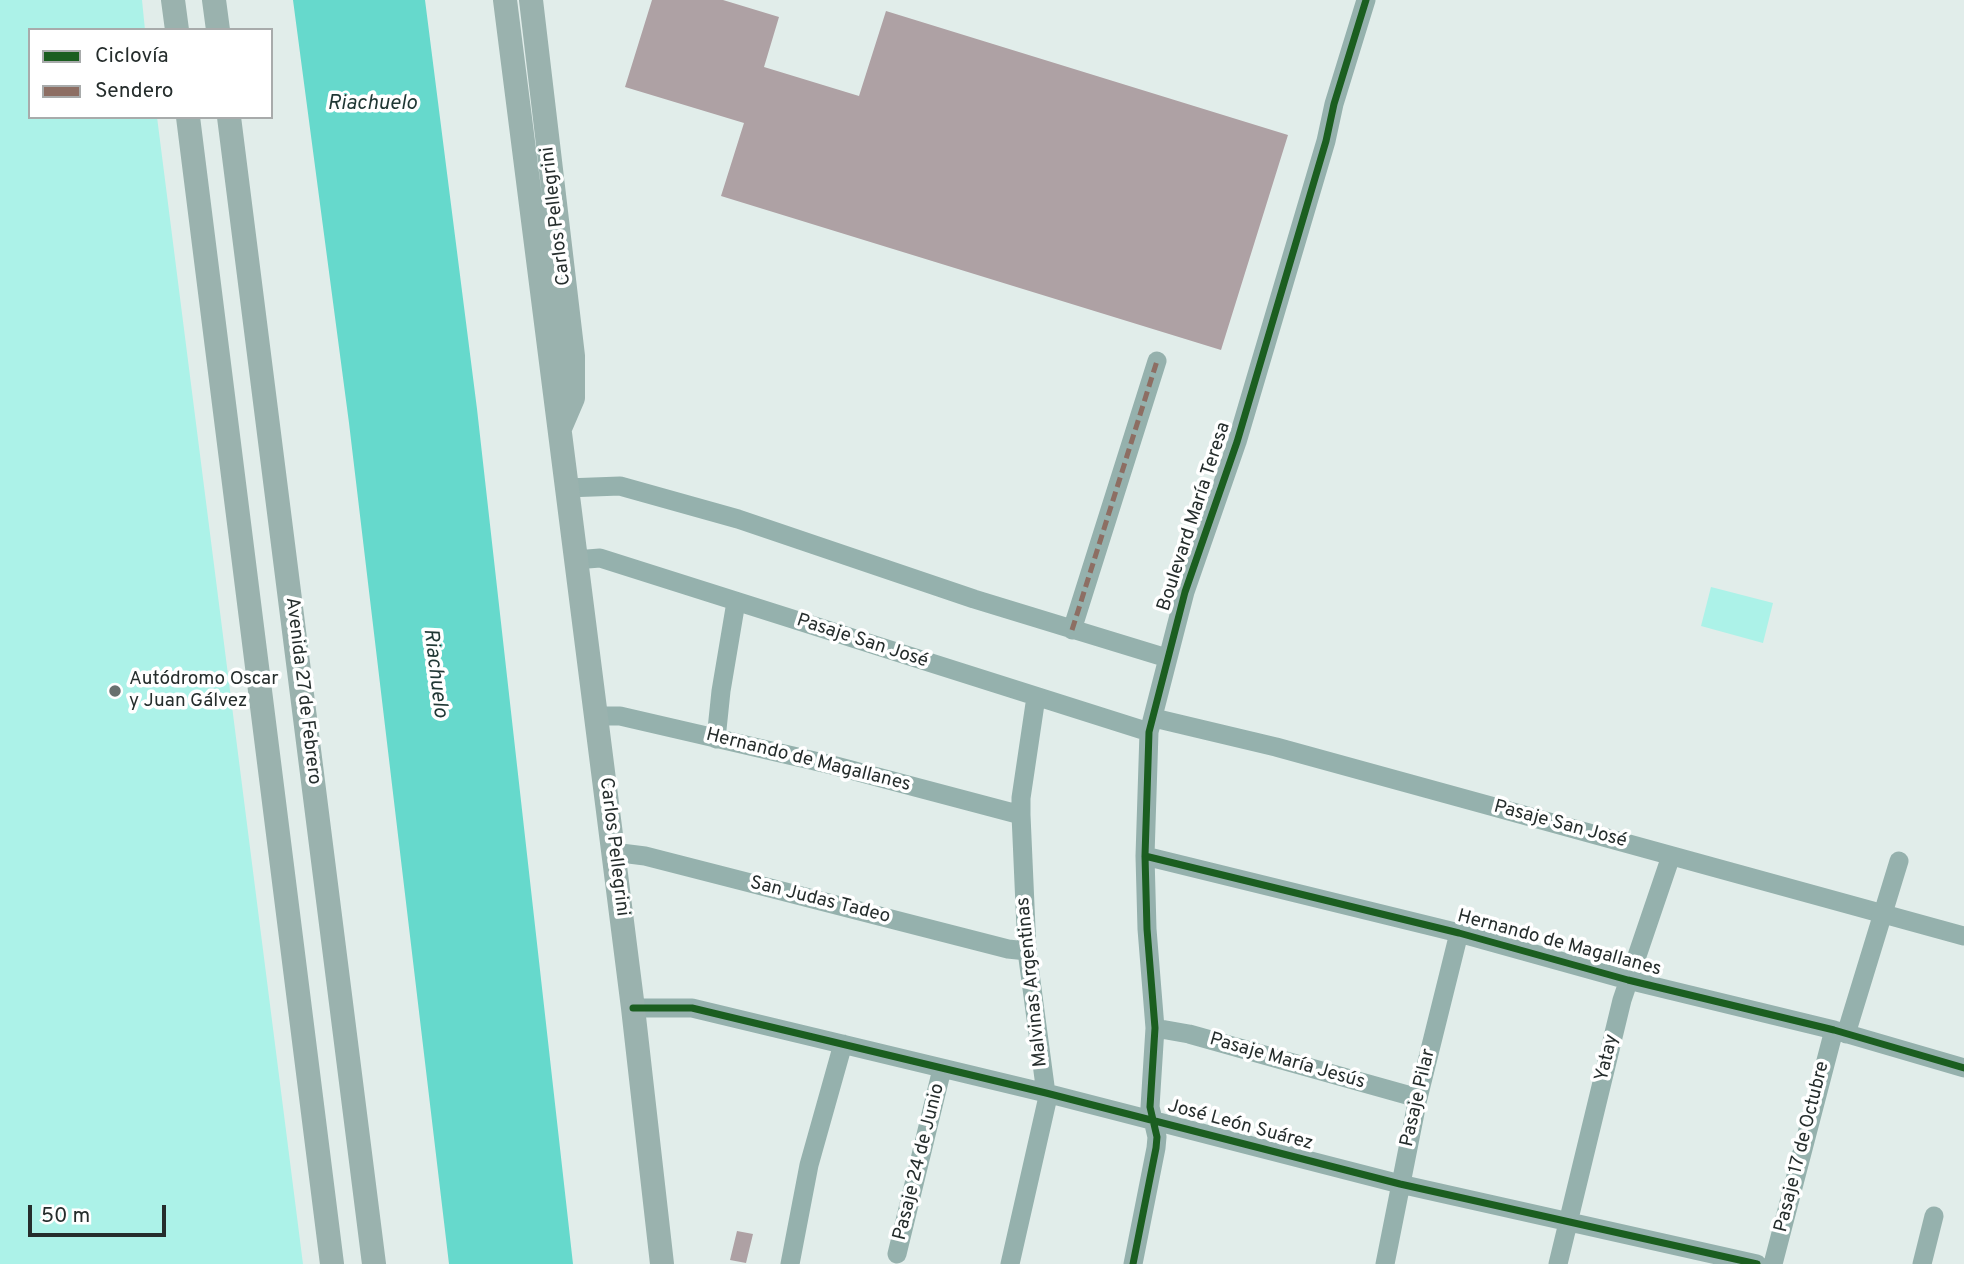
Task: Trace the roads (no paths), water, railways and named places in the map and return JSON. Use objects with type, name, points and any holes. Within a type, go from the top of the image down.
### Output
[{"type":"main road","points":[[173,0],[177,28]]},
{"type":"main road","points":[[215,0],[218,28]]},
{"type":"main road","name":"Carlos Pellegrini","points":[[505,0],[633,1008],[662,1264]]},
{"type":"main road","name":"Carlos Pellegrini","points":[[531,0],[573,356],[573,398],[560,430]]},
{"type":"main road","points":[[188,119],[332,1264]]},
{"type":"main road","name":"Avenida 27 de Febrero","points":[[229,119],[374,1264]]},
{"type":"street","name":"Boulevard María Teresa","points":[[1133,1264],[1157,1149],[1150,1107],[1155,1028],[1147,929],[1145,856],[1152,725],[1185,592],[1237,442],[1366,0]]},
{"type":"street","points":[[1072,630],[1157,361]]},
{"type":"street","points":[[566,488],[620,486],[738,519],[1072,630],[1167,658]]},
{"type":"street","name":"Pasaje San José","points":[[575,560],[600,558],[1036,698],[1152,725],[1288,751],[1964,936]]},
{"type":"street","points":[[716,739],[736,602]]},
{"type":"street","name":"Malvinas Argentinas","points":[[1010,1264],[1046,1110],[1027,951],[1021,815],[1021,798],[1036,698]]},
{"type":"street","name":"Hernando de Magallanes","points":[[595,716],[620,716],[832,765],[1021,815]]},
{"type":"street","name":"San Judas Tadeo","points":[[613,852],[645,856],[1008,949],[1027,951]]},
{"type":"street","name":"Hernando de Magallanes","points":[[1145,856],[1459,933],[1628,980],[1840,1032],[1964,1068]]},
{"type":"street","name":"Yatay","points":[[1558,1264],[1628,980],[1671,856]]},
{"type":"street","name":"Pasaje 17 de Octubre","points":[[1773,1264],[1840,1032],[1884,913],[1899,862]]},
{"type":"street","name":"Pasaje Pilar","points":[[1385,1264],[1418,1098],[1459,933]]},
{"type":"street","name":"José León Suárez","points":[[633,1008],[685,1007],[1046,1093],[1400,1184],[1757,1264]]},
{"type":"street","name":"Pasaje María Jesús","points":[[1155,1028],[1189,1034],[1418,1098]]},
{"type":"street","points":[[790,1264],[809,1164],[843,1044]]},
{"type":"street","name":"Pasaje 24 de Junio","points":[[897,1254],[942,1069]]},
{"type":"street","points":[[1922,1264],[1934,1216]]},
{"type":"water","name":"Riachuelo","points":[[293,0],[425,0],[477,409],[573,1264],[449,1264],[349,423]]},
{"type":"place","name":"Autódromo Oscar y Juan Gálvez","points":[[115,691]]}]
